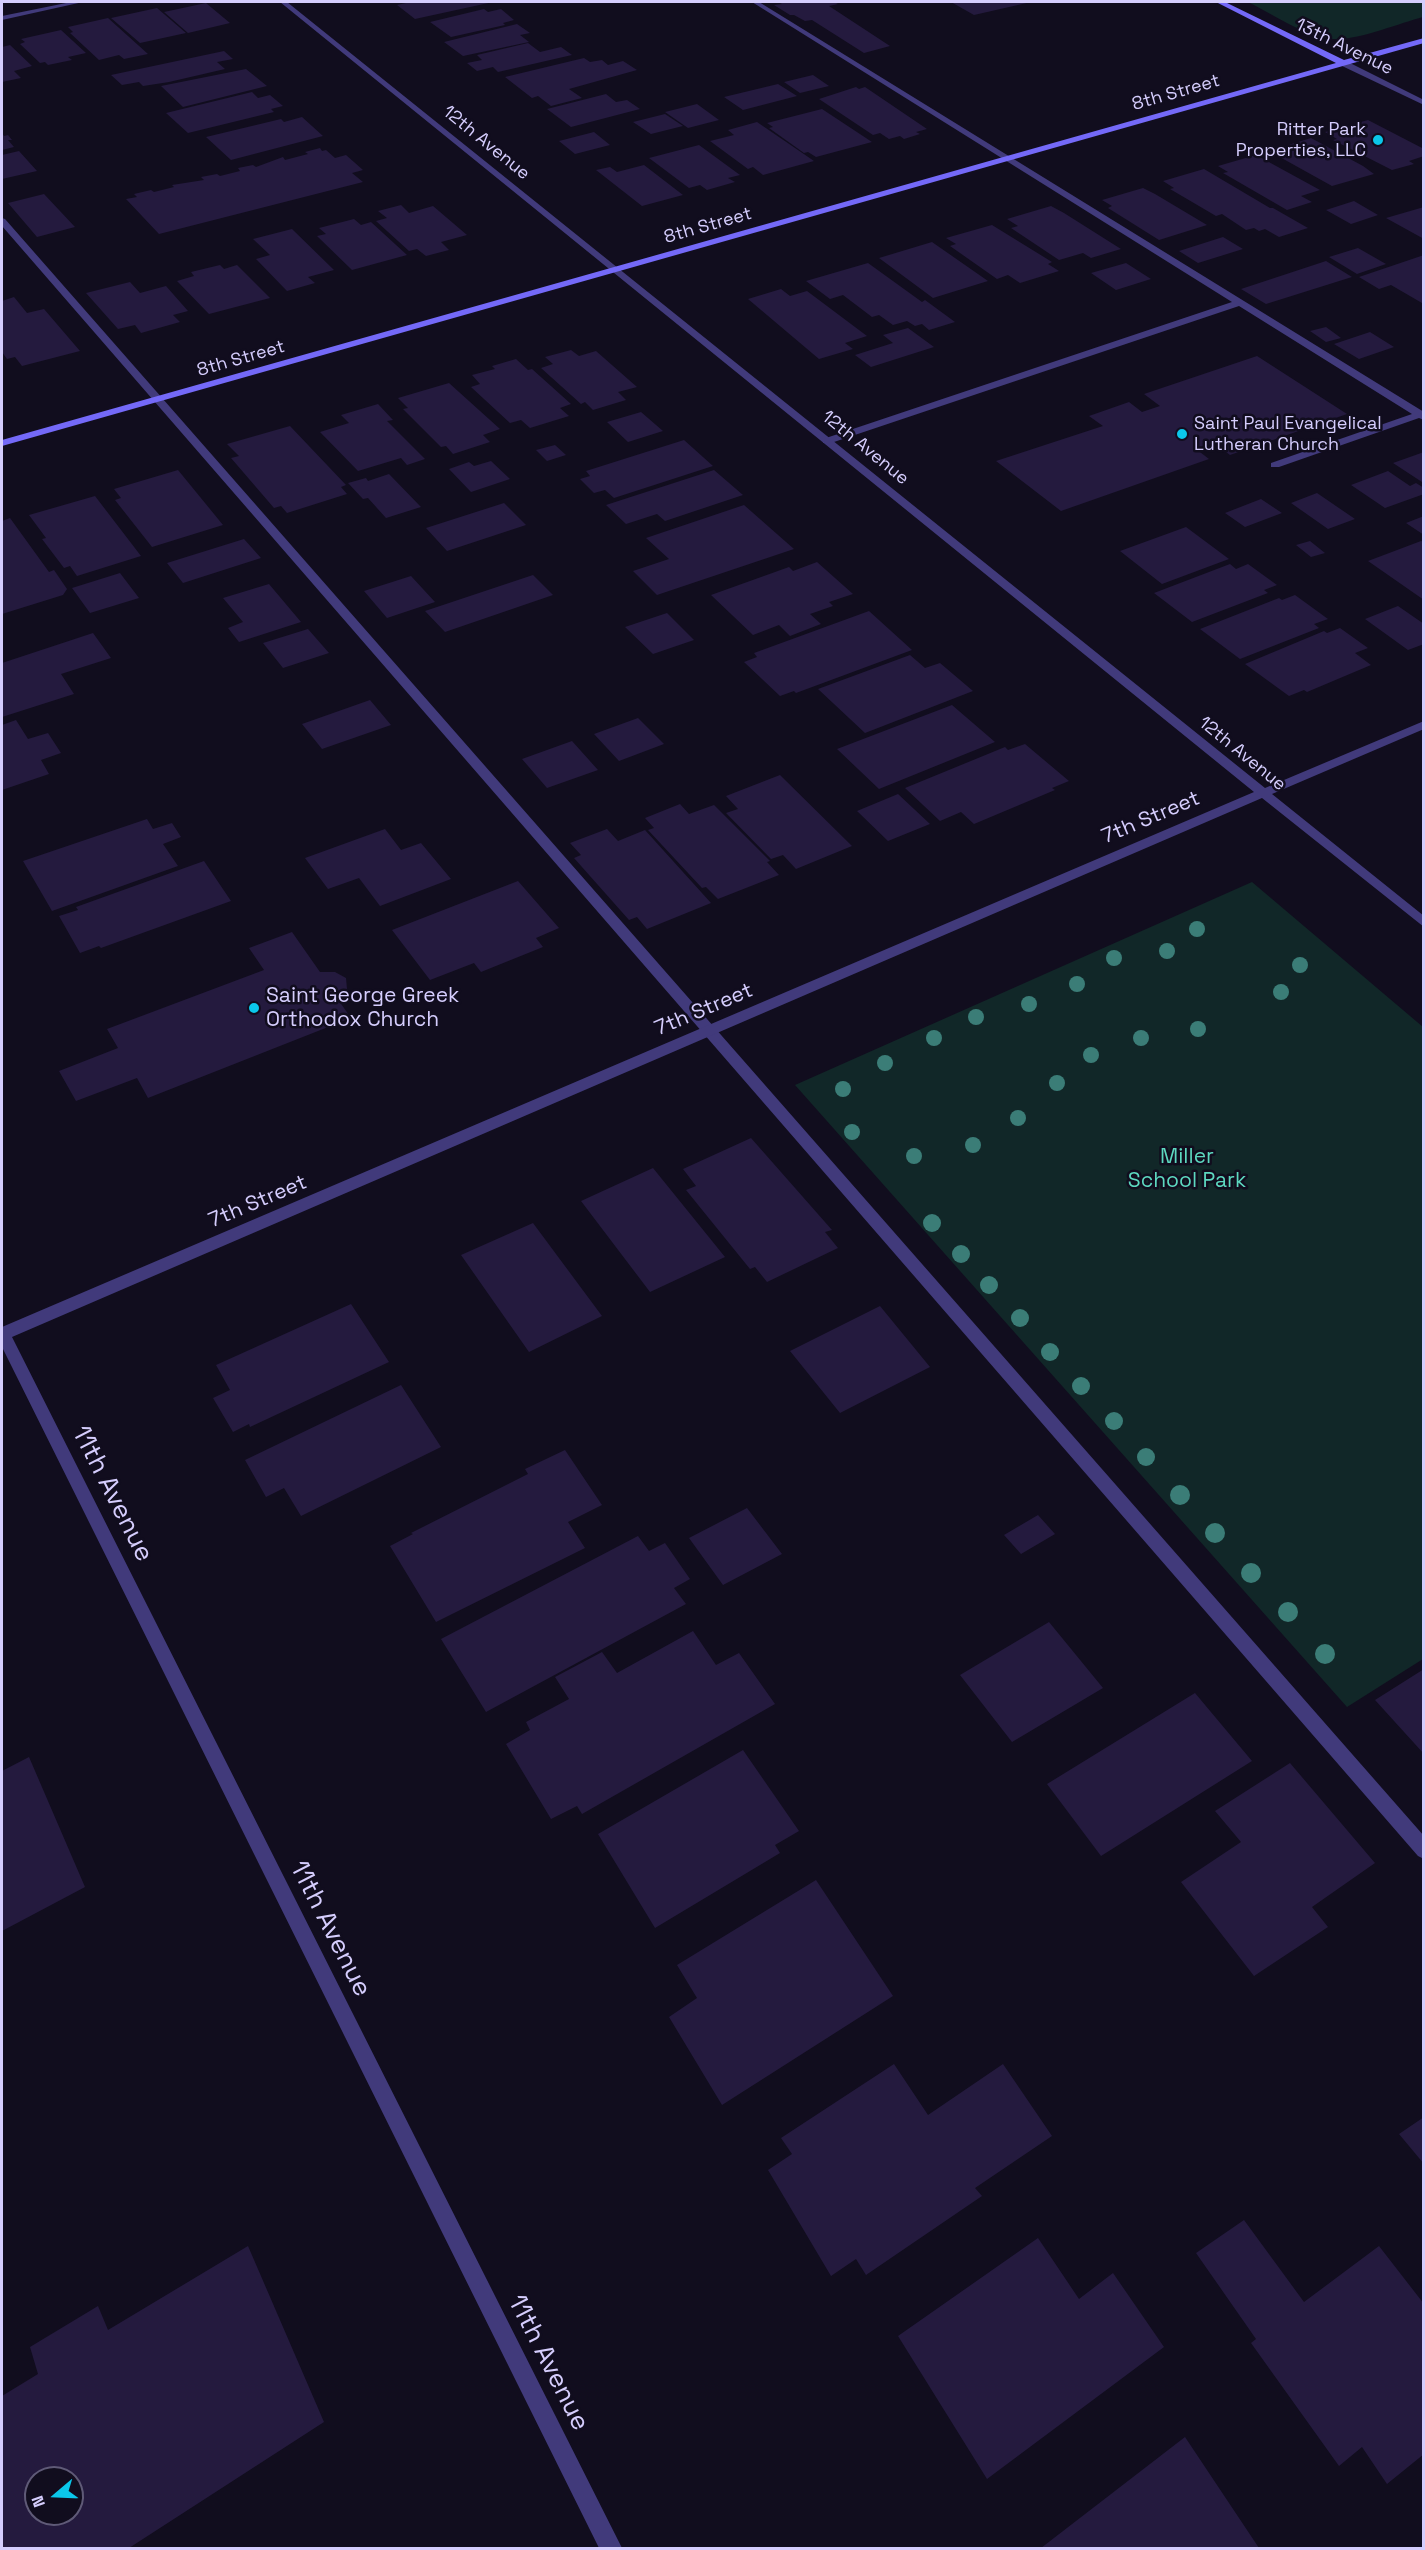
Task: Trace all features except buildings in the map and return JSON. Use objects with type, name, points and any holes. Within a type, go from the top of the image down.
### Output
[{"type":"street","points":[[2,18],[79,2]]},
{"type":"street","name":"12th Avenue","points":[[282,2],[1424,923]]},
{"type":"street","points":[[755,2],[1421,416]]},
{"type":"street","name":"13th Avenue","points":[[1220,2],[1424,103]]},
{"type":"street","name":"8th Street","points":[[2,443],[1424,40]]},
{"type":"street","points":[[2,221],[707,1032],[1424,1850]]},
{"type":"street","points":[[827,441],[1239,303]]},
{"type":"street","points":[[1275,465],[1421,416]]},
{"type":"street","name":"7th Street","points":[[2,1334],[1424,724]]},
{"type":"street","name":"11th Avenue","points":[[2,1334],[611,2548]]},
{"type":"green space","points":[[1248,2],[1423,2],[1423,17],[1354,37],[1333,39],[1301,30]]},
{"type":"green space","name":"Miller School Park","points":[[1252,882],[1423,1027],[1423,1659],[1347,1707],[795,1085]]},
{"type":"place","name":"Ritter Park Properties, LLC","points":[[1378,140]]},
{"type":"place","name":"Saint Paul Evangelical Lutheran Church","points":[[1182,434]]},
{"type":"place","name":"Saint George Greek Orthodox Church","points":[[254,1008]]}]
